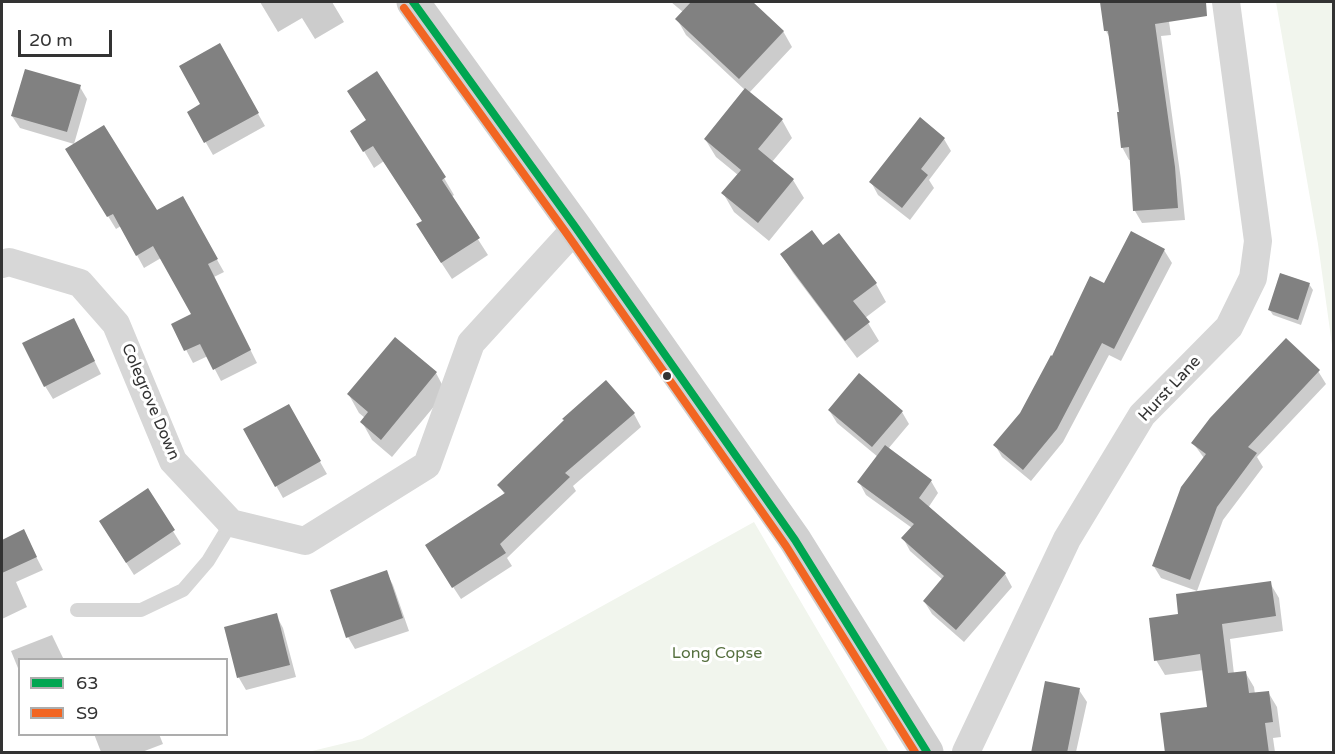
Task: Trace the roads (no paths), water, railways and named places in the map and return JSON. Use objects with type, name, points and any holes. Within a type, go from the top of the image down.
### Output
[{"type":"street","points":[[413,2],[576,228],[795,540],[927,753]]},
{"type":"street","name":"Hurst Lane","points":[[966,753],[1067,539],[1142,415],[1229,327],[1253,279],[1258,241],[1226,2]]},
{"type":"street","points":[[231,523],[305,541],[427,465],[471,342],[576,228]]},
{"type":"street","name":"Colegrove Down","points":[[2,264],[9,262],[80,283],[116,324],[173,461],[231,523]]},
{"type":"lane","points":[[77,610],[141,610],[183,590],[208,561],[231,523]]},
{"type":"park label","name":"Long Copse","points":[[717,654]]}]
